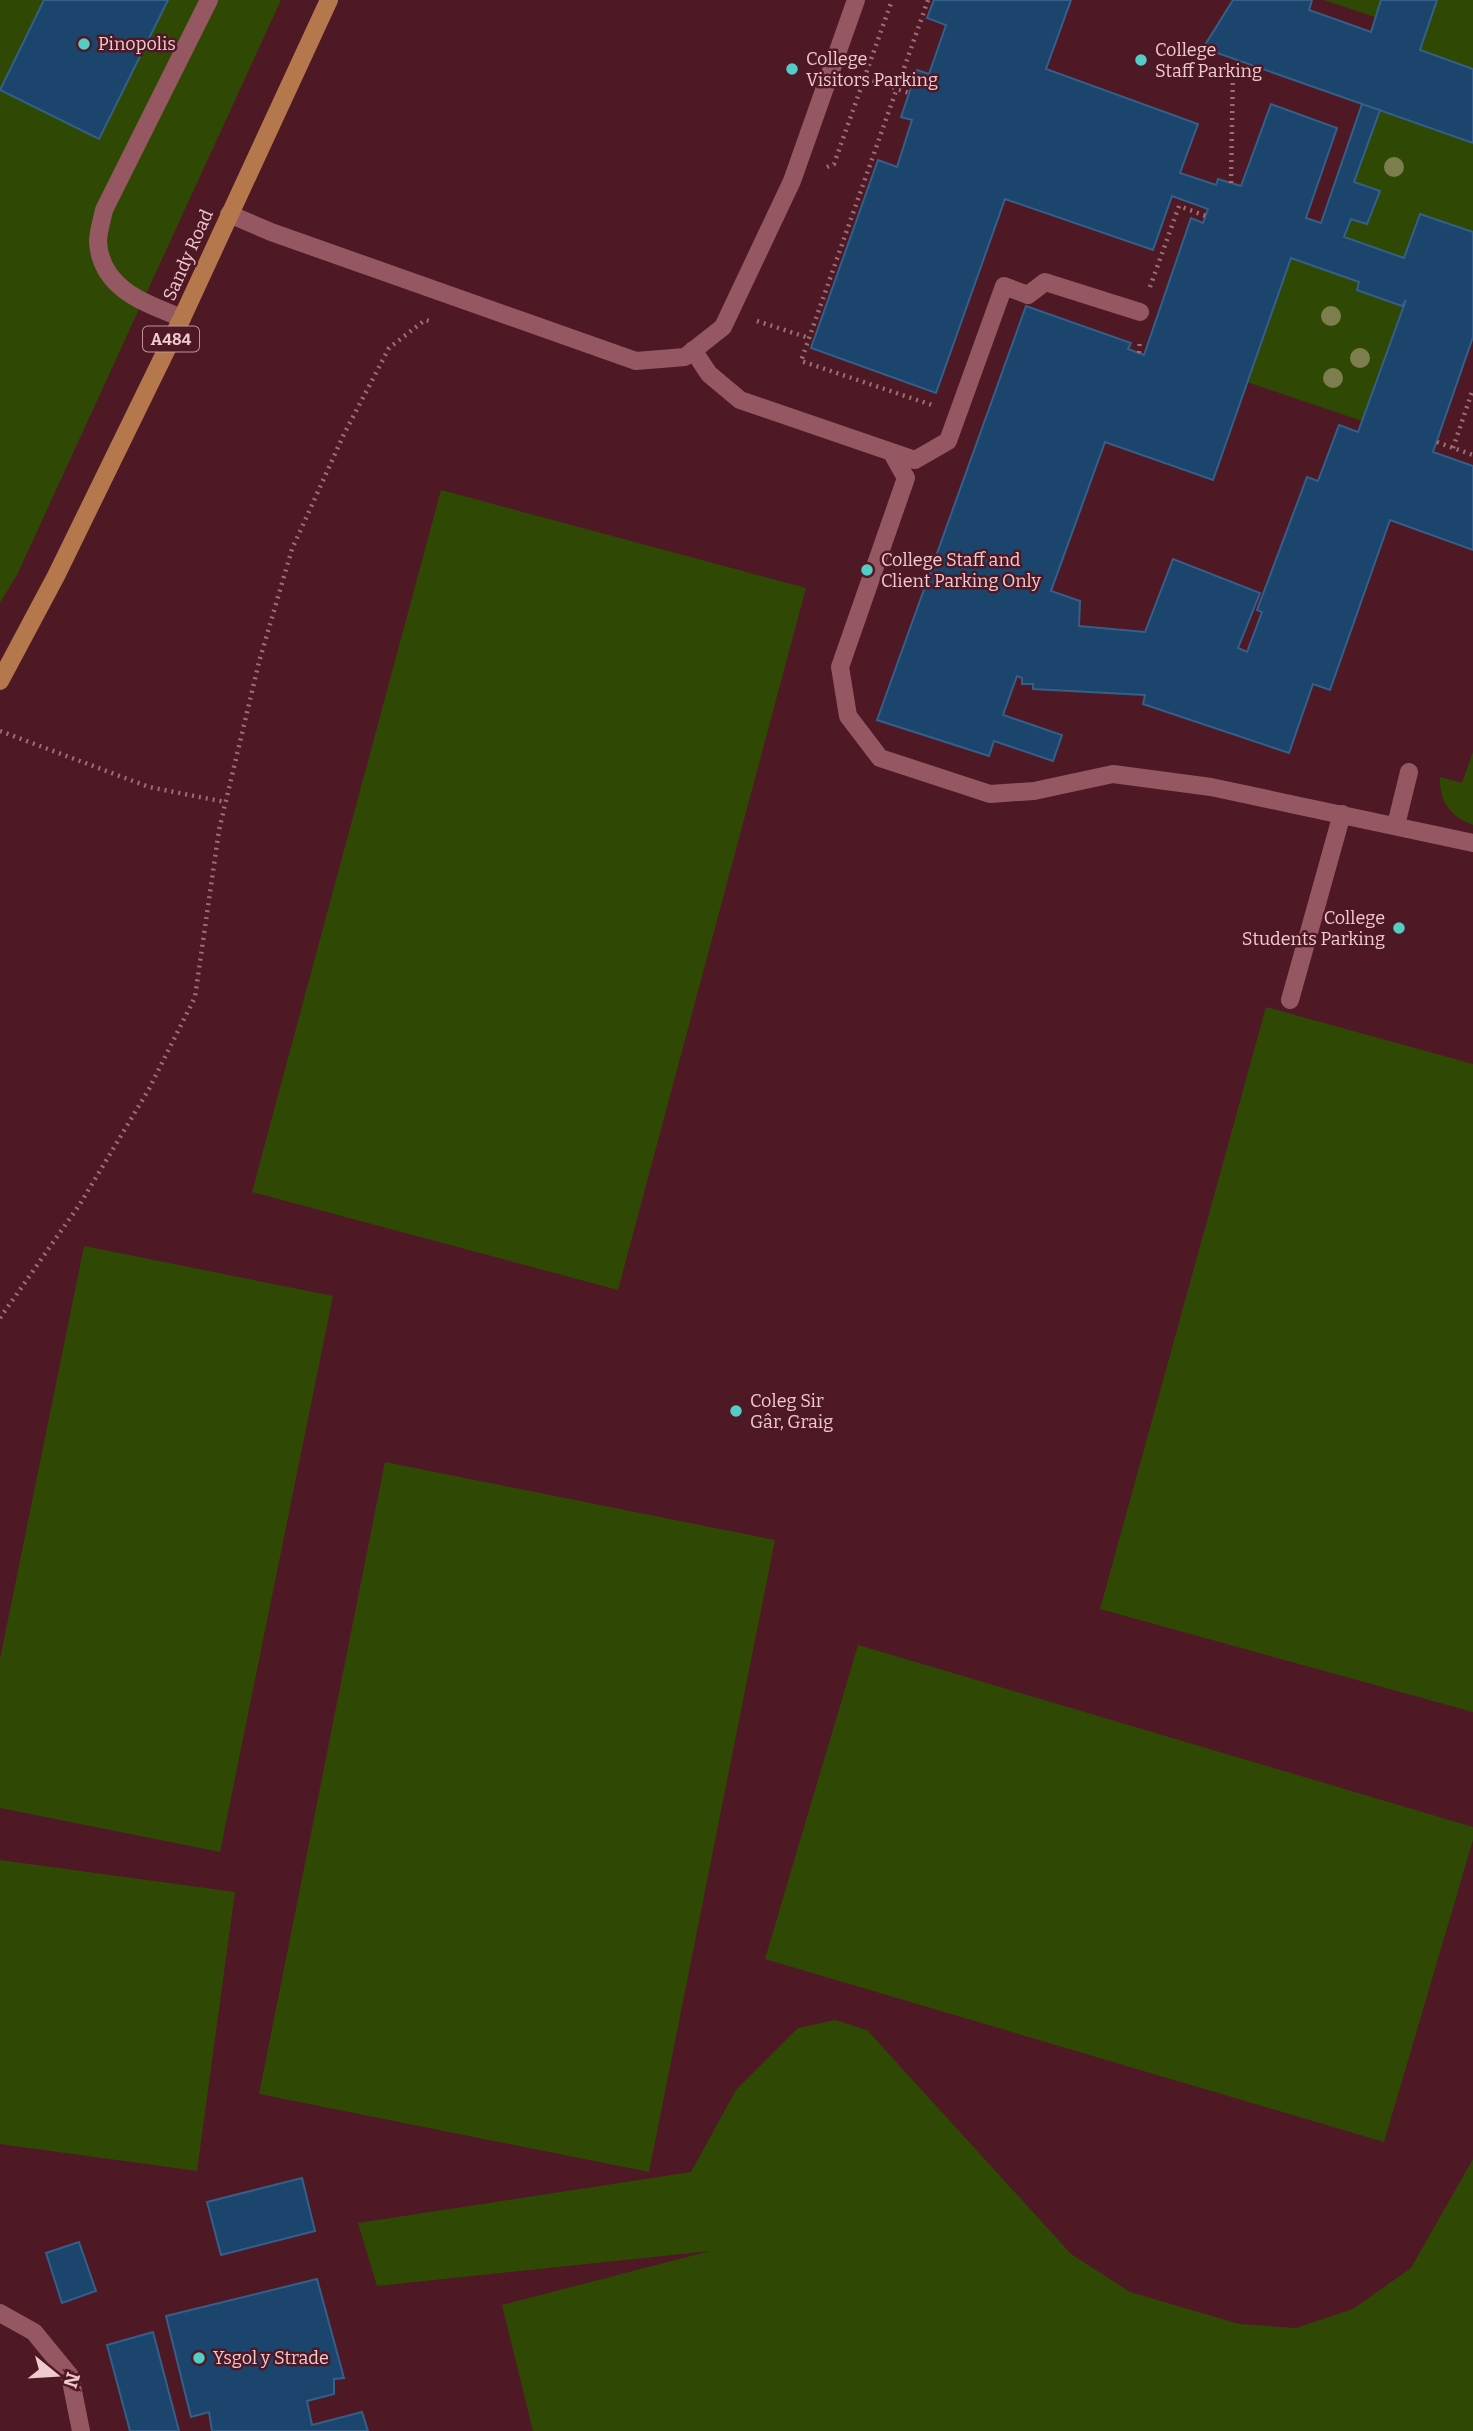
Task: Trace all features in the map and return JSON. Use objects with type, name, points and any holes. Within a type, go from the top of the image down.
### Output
[{"type":"main road","name":"Sandy Road","points":[[1,677],[56,576],[182,318],[329,0]]},
{"type":"lane","points":[[182,318],[119,289],[104,264],[99,242],[104,210],[209,0]]},
{"type":"lane","points":[[229,214],[271,232],[636,361],[685,358],[723,327],[792,181],[856,0]]},
{"type":"lane","points":[[693,351],[709,374],[740,400],[915,460],[948,441],[1004,286],[1028,295],[1045,282],[1140,312]]},
{"type":"lane","points":[[892,453],[906,478],[840,667],[848,716],[880,758],[990,794],[1034,791],[1113,774],[1211,787],[1473,843]]},
{"type":"lane","points":[[1396,825],[1409,772]]},
{"type":"lane","points":[[1290,1000],[1342,814]]},
{"type":"lane","points":[[0,2313],[34,2332],[70,2376],[81,2431]]},
{"type":"path","points":[[823,169],[834,164],[892,0]]},
{"type":"path","points":[[928,0],[801,361],[944,409]]},
{"type":"path","points":[[1231,183],[1233,70]]},
{"type":"path","points":[[866,78],[909,93]]},
{"type":"path","points":[[1139,353],[1140,312],[1179,206],[1206,215]]},
{"type":"path","points":[[745,317],[809,338]]},
{"type":"path","points":[[0,1318],[80,1204],[149,1089],[195,997],[225,802],[259,662],[292,549],[344,433],[389,348],[425,320],[435,322]]},
{"type":"path","points":[[1453,448],[1473,389]]},
{"type":"path","points":[[1437,442],[1473,455]]},
{"type":"path","points":[[0,731],[149,787],[225,802]]},
{"type":"green space","points":[[0,0],[281,0],[17,575],[0,603]]},
{"type":"green space","points":[[1324,0],[1381,0],[1375,17]]},
{"type":"green space","points":[[1437,0],[1473,0],[1473,69],[1420,50]]},
{"type":"green space","points":[[1380,110],[1473,143],[1473,232],[1420,214],[1404,258],[1344,237],[1351,219],[1367,224],[1379,191],[1354,182]]},
{"type":"green space","points":[[1291,258],[1359,282],[1357,290],[1402,306],[1406,300],[1362,421],[1247,382]]},
{"type":"green space","points":[[441,490],[806,588],[618,1290],[252,1192]]},
{"type":"green space","points":[[1473,752],[1473,825],[1458,817],[1448,807],[1440,786],[1440,777],[1462,783]]},
{"type":"green space","points":[[1266,1007],[1473,1064],[1473,1712],[1100,1609]]},
{"type":"green space","points":[[84,1246],[333,1296],[220,1852],[0,1808],[0,1659]]},
{"type":"green space","points":[[385,1462],[775,1540],[649,2172],[259,2094]]},
{"type":"green space","points":[[858,1645],[1473,1827],[1473,1840],[1384,2142],[765,1959]]},
{"type":"green space","points":[[0,1860],[235,1892],[197,2171],[0,2144]]},
{"type":"green space","points":[[835,2020],[867,2030],[1071,2254],[1130,2292],[1239,2324],[1296,2328],[1353,2309],[1411,2268],[1473,2159],[1473,2431],[533,2431],[502,2305],[710,2251],[377,2286],[358,2223],[691,2172],[736,2090],[798,2028]]},
{"type":"building","name":"Pinopolis","points":[[44,0],[168,0],[99,139],[0,90]]},
{"type":"building","points":[[934,0],[1071,0],[1046,69],[1198,124],[1180,173],[1216,185],[1218,179],[1241,186],[1271,104],[1337,128],[1306,218],[1321,223],[1362,104],[1380,110],[1354,182],[1380,191],[1367,224],[1351,219],[1344,237],[1404,258],[1420,214],[1473,232],[1473,337],[1433,452],[1473,466],[1473,550],[1390,520],[1330,690],[1313,684],[1289,753],[1143,704],[1145,695],[1033,689],[1033,684],[1022,684],[1022,678],[1017,676],[1003,715],[1062,735],[1053,761],[994,741],[989,756],[877,720],[1026,306],[1131,343],[1128,349],[1144,355],[1191,218],[1203,223],[1208,209],[1172,196],[1153,250],[1005,199],[936,393],[811,348],[878,160],[897,167],[912,120],[901,117],[917,70],[929,74],[946,25],[927,18]],"holes":[[[1291,258],[1359,282],[1357,290],[1402,306],[1406,300],[1358,432],[1339,425],[1318,481],[1307,477],[1257,610],[1262,612],[1247,652],[1238,648],[1260,593],[1173,559],[1145,632],[1079,626],[1080,601],[1051,591],[1105,442],[1213,480]]]},
{"type":"building","points":[[1233,0],[1312,0],[1309,10],[1371,32],[1381,0],[1437,0],[1420,50],[1473,69],[1473,143],[1203,48]]},
{"type":"building","points":[[302,2178],[315,2231],[221,2255],[207,2202]]},
{"type":"building","points":[[79,2242],[96,2291],[62,2303],[46,2253]]},
{"type":"building","points":[[317,2279],[344,2378],[334,2379],[334,2394],[307,2401],[312,2425],[362,2412],[368,2431],[212,2431],[209,2412],[191,2417],[166,2316]]},
{"type":"building","points":[[153,2332],[179,2431],[130,2431],[107,2345]]},
{"type":"place","name":"Pinopolis","points":[[84,44]]},
{"type":"place","name":"College Staff Parking","points":[[1141,60]]},
{"type":"place","name":"College Visitors Parking","points":[[792,69]]},
{"type":"place","name":"College Staff and Client Parking Only","points":[[867,570]]},
{"type":"place","name":"College Students Parking","points":[[1399,928]]},
{"type":"place","name":"Coleg Sir Gâr, Graig","points":[[736,1411]]},
{"type":"place","name":"Ysgol y Strade","points":[[199,2358]]}]
